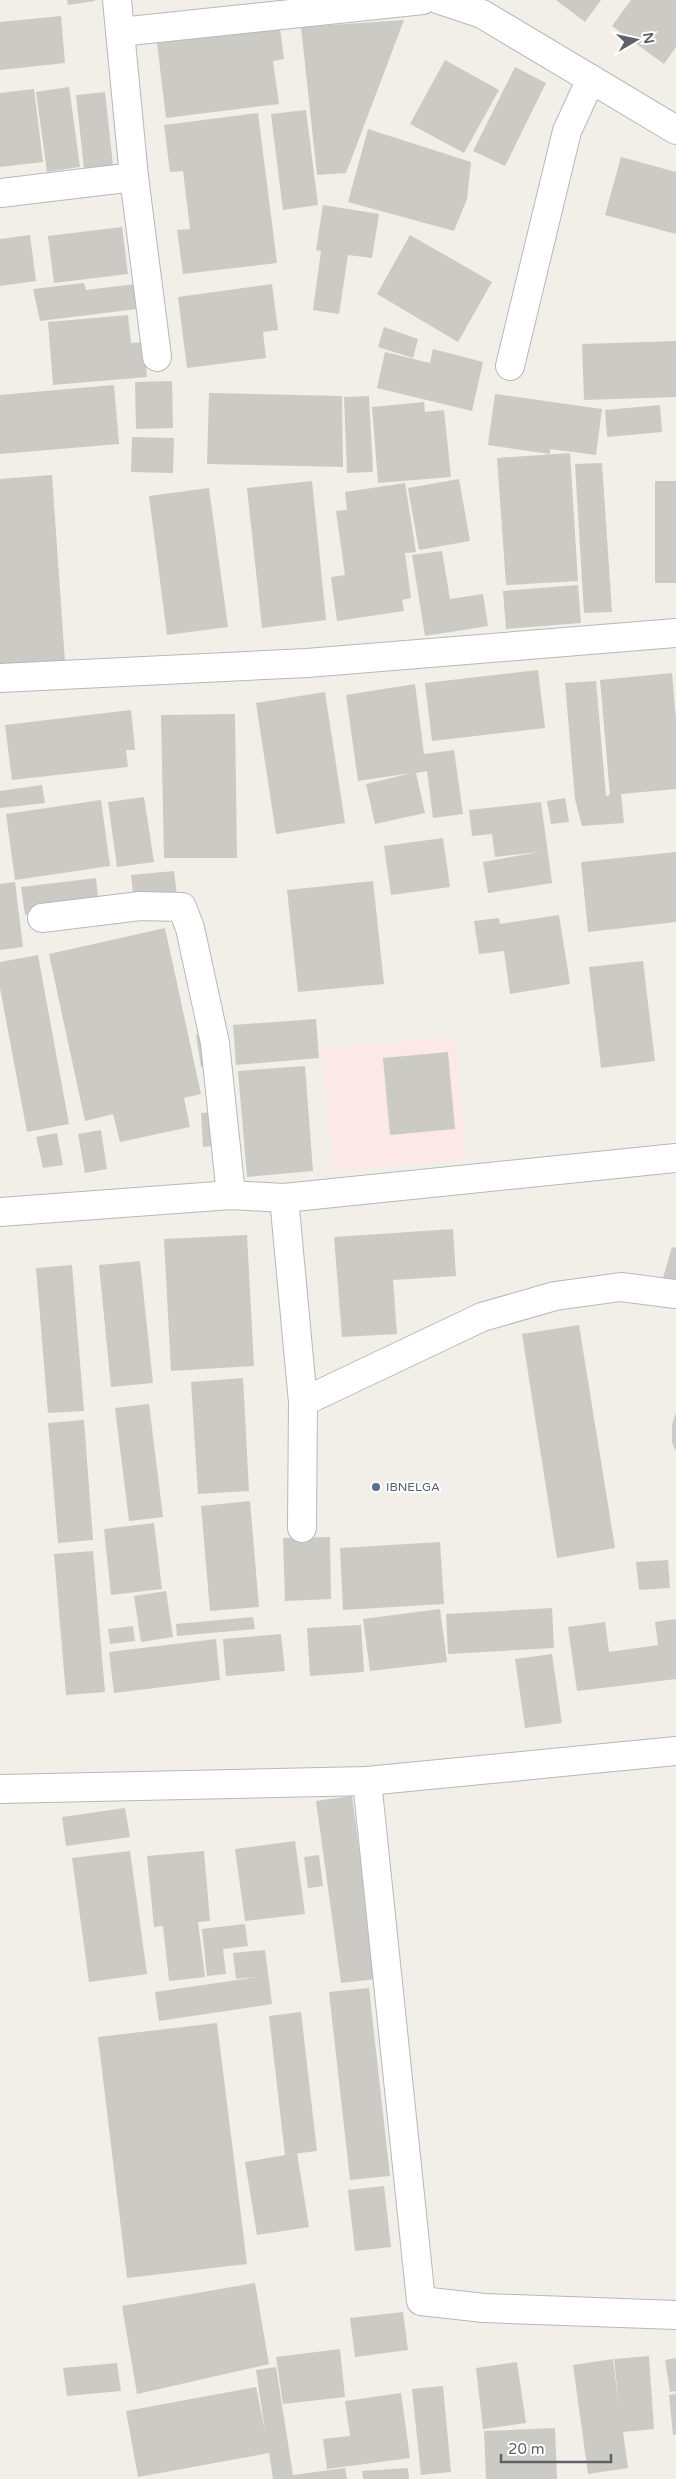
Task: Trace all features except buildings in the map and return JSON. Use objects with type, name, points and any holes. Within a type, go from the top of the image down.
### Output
[{"type":"street","points":[[117,0],[134,177],[157,357]]},
{"type":"street","points":[[120,32],[423,0]]},
{"type":"street","points":[[440,0],[482,14],[676,130]]},
{"type":"street","points":[[510,366],[567,131],[591,79]]},
{"type":"street","points":[[0,193],[134,177]]},
{"type":"street","points":[[0,678],[307,663],[676,633]]},
{"type":"street","points":[[42,918],[140,906],[182,908],[190,928],[215,1043],[231,1195]]},
{"type":"street","points":[[0,1212],[231,1195],[284,1198],[676,1158]]},
{"type":"street","points":[[284,1198],[303,1402],[302,1528]]},
{"type":"street","points":[[303,1402],[482,1317],[554,1296],[621,1287],[676,1294]]},
{"type":"street","points":[[0,1789],[367,1781],[676,1752]]},
{"type":"street","points":[[367,1781],[421,2301],[484,2308],[676,2315]]},
{"type":"shaded area","points":[[456,1037],[466,1160],[335,1171],[321,1048]]},
{"type":"place","name":"IBNELGA","points":[[376,1487]]}]
